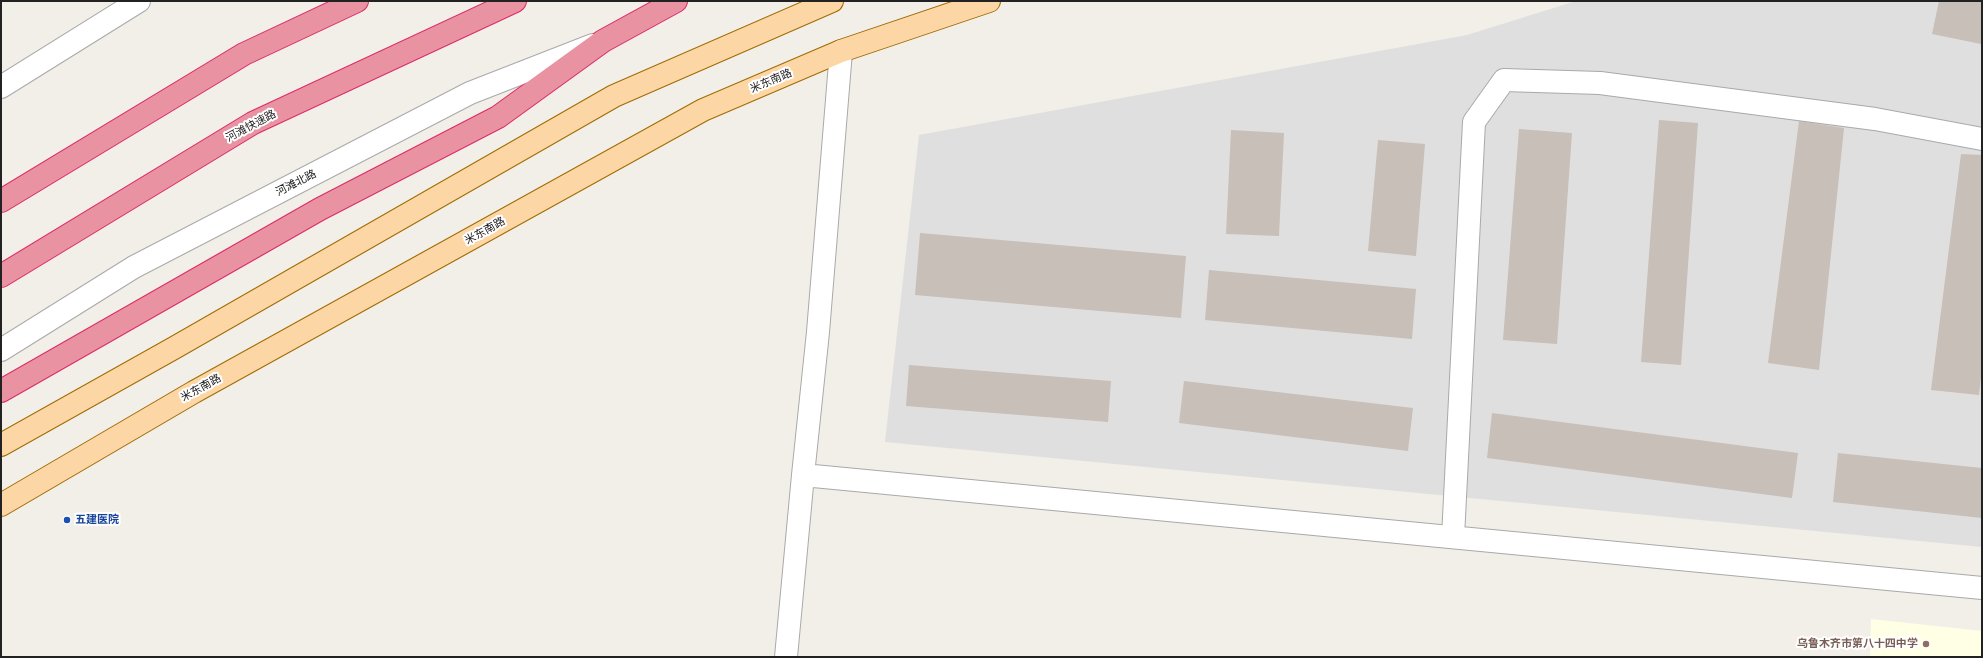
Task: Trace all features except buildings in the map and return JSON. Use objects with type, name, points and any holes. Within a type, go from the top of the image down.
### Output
[{"type":"highway","points":[[1,201],[244,54],[357,1]]},
{"type":"highway","name":"河滩快速路","points":[[1,276],[253,123],[515,1]]},
{"type":"highway","points":[[1,391],[320,209],[498,117],[603,41],[676,1]]},
{"type":"main road","points":[[1,445],[174,348],[614,96],[832,1]]},
{"type":"main road","name":"米东南路","points":[[1,505],[194,392],[703,110],[841,51],[989,1]]},
{"type":"street","points":[[1,87],[139,1]]},
{"type":"street","name":"河滩北路","points":[[1,350],[134,267],[470,93],[603,41]]},
{"type":"street","points":[[786,657],[818,332],[841,51]]},
{"type":"street","points":[[1453,537],[1474,122],[1504,80],[1600,83],[1875,119],[1982,138]]},
{"type":"street","points":[[803,475],[1982,588]]},
{"type":"shaded area","points":[[1576,1],[1982,1],[1982,547],[885,442],[919,135],[1467,35]]},
{"type":"shaded area","name":"乌鲁木齐市第八十四中学","points":[[1871,619],[1982,631],[1982,657],[1870,657]]},
{"type":"place","name":"五建医院","points":[[67,520]]},
{"type":"place","name":"乌鲁木齐市第八十四中学","points":[[1926,644]]}]
